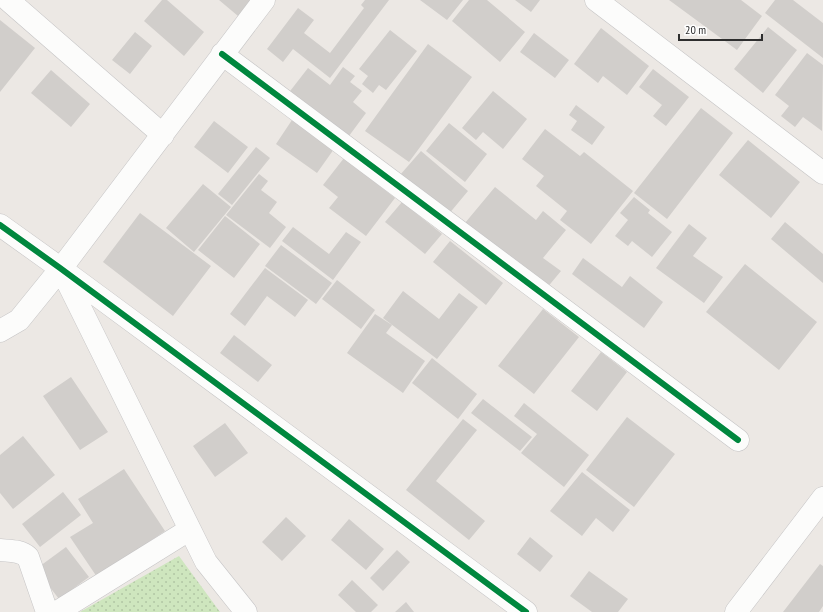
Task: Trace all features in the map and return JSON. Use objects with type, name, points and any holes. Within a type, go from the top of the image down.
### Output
[{"type":"street","points":[[8,0],[162,135]]},
{"type":"street","points":[[0,331],[19,320],[264,0]]},
{"type":"street","points":[[596,0],[823,173]]},
{"type":"street","points":[[222,54],[738,440]]},
{"type":"street","points":[[0,225],[526,612]]},
{"type":"street","points":[[60,268],[206,562],[246,612]]},
{"type":"street","points":[[736,612],[822,501]]},
{"type":"street","points":[[57,612],[189,530]]},
{"type":"street","points":[[0,550],[16,551],[28,557],[47,612]]},
{"type":"green space","points":[[179,556],[220,612],[80,612]]},
{"type":"building","points":[[162,0],[167,0],[204,32],[184,56],[144,21]]},
{"type":"building","points":[[219,0],[251,0],[238,16]]},
{"type":"building","points":[[365,0],[389,0],[330,78],[293,49],[283,62],[267,49],[298,8],[314,20],[304,33],[330,53],[364,8],[361,5]]},
{"type":"building","points":[[420,0],[463,0],[447,20]]},
{"type":"building","points":[[469,0],[487,0],[525,32],[500,62],[452,21]]},
{"type":"building","points":[[515,0],[540,0],[531,12]]},
{"type":"building","points":[[669,0],[741,0],[762,16],[737,50]]},
{"type":"building","points":[[775,0],[793,0],[823,23],[823,58],[765,13]]},
{"type":"building","points":[[0,20],[35,48],[0,92]]},
{"type":"building","points":[[768,27],[797,50],[763,93],[734,69]]},
{"type":"building","points":[[601,28],[649,66],[627,95],[603,76],[598,83],[574,64]]},
{"type":"building","points":[[390,30],[417,51],[386,90],[379,85],[373,93],[362,84],[368,76],[359,69]]},
{"type":"building","points":[[135,32],[152,46],[130,74],[112,60]]},
{"type":"building","points":[[534,33],[569,60],[555,78],[520,52]]},
{"type":"building","points":[[428,44],[472,77],[409,162],[365,131]]},
{"type":"building","points":[[807,53],[823,65],[822,131],[803,117],[795,127],[781,116],[789,106],[775,95]]},
{"type":"building","points":[[343,67],[355,76],[350,82],[362,91],[353,102],[366,113],[346,140],[287,95],[308,68],[330,85]]},
{"type":"building","points":[[653,69],[689,97],[666,126],[653,116],[662,105],[639,87]]},
{"type":"building","points":[[51,70],[90,104],[71,127],[31,93]]},
{"type":"building","points":[[493,91],[527,119],[503,149],[483,132],[476,140],[462,128]]},
{"type":"building","points":[[576,105],[605,127],[592,145],[571,130],[577,121],[569,115]]},
{"type":"building","points":[[701,108],[733,133],[667,219],[634,193]]},
{"type":"building","points":[[292,120],[334,149],[317,173],[276,144]]},
{"type":"building","points":[[214,121],[248,147],[228,173],[194,147]]},
{"type":"building","points":[[449,123],[487,154],[465,182],[426,151]]},
{"type":"building","points":[[545,129],[580,156],[584,152],[633,191],[591,244],[560,220],[567,211],[536,186],[544,176],[522,159]]},
{"type":"building","points":[[748,140],[800,182],[771,218],[719,175]]},
{"type":"building","points":[[256,147],[270,158],[232,205],[218,194]]},
{"type":"building","points":[[421,151],[468,191],[448,215],[400,175]]},
{"type":"building","points":[[344,158],[395,198],[366,236],[329,208],[338,197],[323,185]]},
{"type":"building","points":[[259,174],[268,181],[261,190],[277,202],[269,213],[286,227],[270,248],[226,215]]},
{"type":"building","points":[[203,184],[231,207],[194,252],[166,228]]},
{"type":"building","points":[[495,187],[536,220],[543,211],[566,230],[543,258],[561,271],[546,289],[465,223]]},
{"type":"building","points":[[634,197],[650,210],[648,213],[672,232],[652,257],[632,241],[628,246],[615,236],[628,220],[620,213]]},
{"type":"building","points":[[402,202],[442,234],[425,254],[385,222]]},
{"type":"building","points":[[140,213],[211,266],[173,316],[103,262]]},
{"type":"building","points":[[225,216],[260,244],[234,278],[198,250]]},
{"type":"building","points":[[785,222],[823,254],[823,283],[771,239]]},
{"type":"building","points":[[689,224],[707,238],[693,256],[723,277],[704,303],[656,268]]},
{"type":"building","points":[[293,227],[329,254],[346,232],[361,242],[333,280],[282,241]]},
{"type":"building","points":[[450,241],[503,283],[486,305],[433,262]]},
{"type":"building","points":[[281,245],[332,283],[316,304],[265,266]]},
{"type":"building","points":[[583,258],[622,287],[630,276],[663,302],[644,328],[572,274]]},
{"type":"building","points":[[745,264],[817,322],[779,370],[706,312]]},
{"type":"building","points":[[265,268],[308,300],[295,317],[267,296],[245,326],[230,314]]},
{"type":"building","points":[[337,280],[375,310],[361,329],[322,299]]},
{"type":"building","points":[[403,291],[439,319],[459,293],[478,307],[437,359],[383,318]]},
{"type":"building","points":[[543,309],[579,337],[534,394],[498,366]]},
{"type":"building","points":[[375,314],[392,325],[386,333],[425,361],[403,393],[347,353]]},
{"type":"building","points":[[234,335],[272,365],[258,382],[220,353]]},
{"type":"building","points":[[601,352],[627,372],[597,411],[571,391]]},
{"type":"building","points":[[432,358],[477,394],[458,419],[412,383]]},
{"type":"building","points":[[71,377],[108,432],[80,450],[43,396]]},
{"type":"building","points":[[483,399],[532,437],[520,451],[471,413]]},
{"type":"building","points":[[524,403],[589,455],[564,487],[521,453],[537,434],[514,416]]},
{"type":"building","points":[[627,417],[675,454],[634,507],[586,470]]},
{"type":"building","points":[[463,419],[477,430],[436,481],[485,521],[469,540],[406,490]]},
{"type":"building","points":[[225,423],[248,453],[215,477],[193,446]]},
{"type":"building","points":[[23,436],[55,475],[13,509],[0,493],[0,455]]},
{"type":"building","points":[[124,469],[165,531],[97,577],[70,537],[93,523],[78,499]]},
{"type":"building","points":[[582,472],[630,510],[613,532],[596,518],[582,536],[550,511]]},
{"type":"building","points":[[63,492],[81,515],[40,547],[22,524]]},
{"type":"building","points":[[286,517],[306,536],[282,561],[262,542]]},
{"type":"building","points":[[349,519],[384,549],[366,570],[331,540]]},
{"type":"building","points":[[530,537],[553,556],[540,572],[517,554]]},
{"type":"building","points":[[66,547],[89,577],[59,599],[36,569]]},
{"type":"building","points":[[397,550],[410,562],[383,591],[370,578]]},
{"type":"building","points":[[820,564],[823,566],[823,606],[819,612],[783,612]]},
{"type":"building","points":[[589,571],[628,599],[618,612],[592,612],[570,596]]},
{"type":"building","points":[[352,580],[378,605],[371,612],[356,612],[338,595]]},
{"type":"building","points":[[406,602],[414,612],[395,612]]},
{"type":"cycle path","points":[[222,54],[738,440]]},
{"type":"cycle path","points":[[0,225],[526,612]]}]
